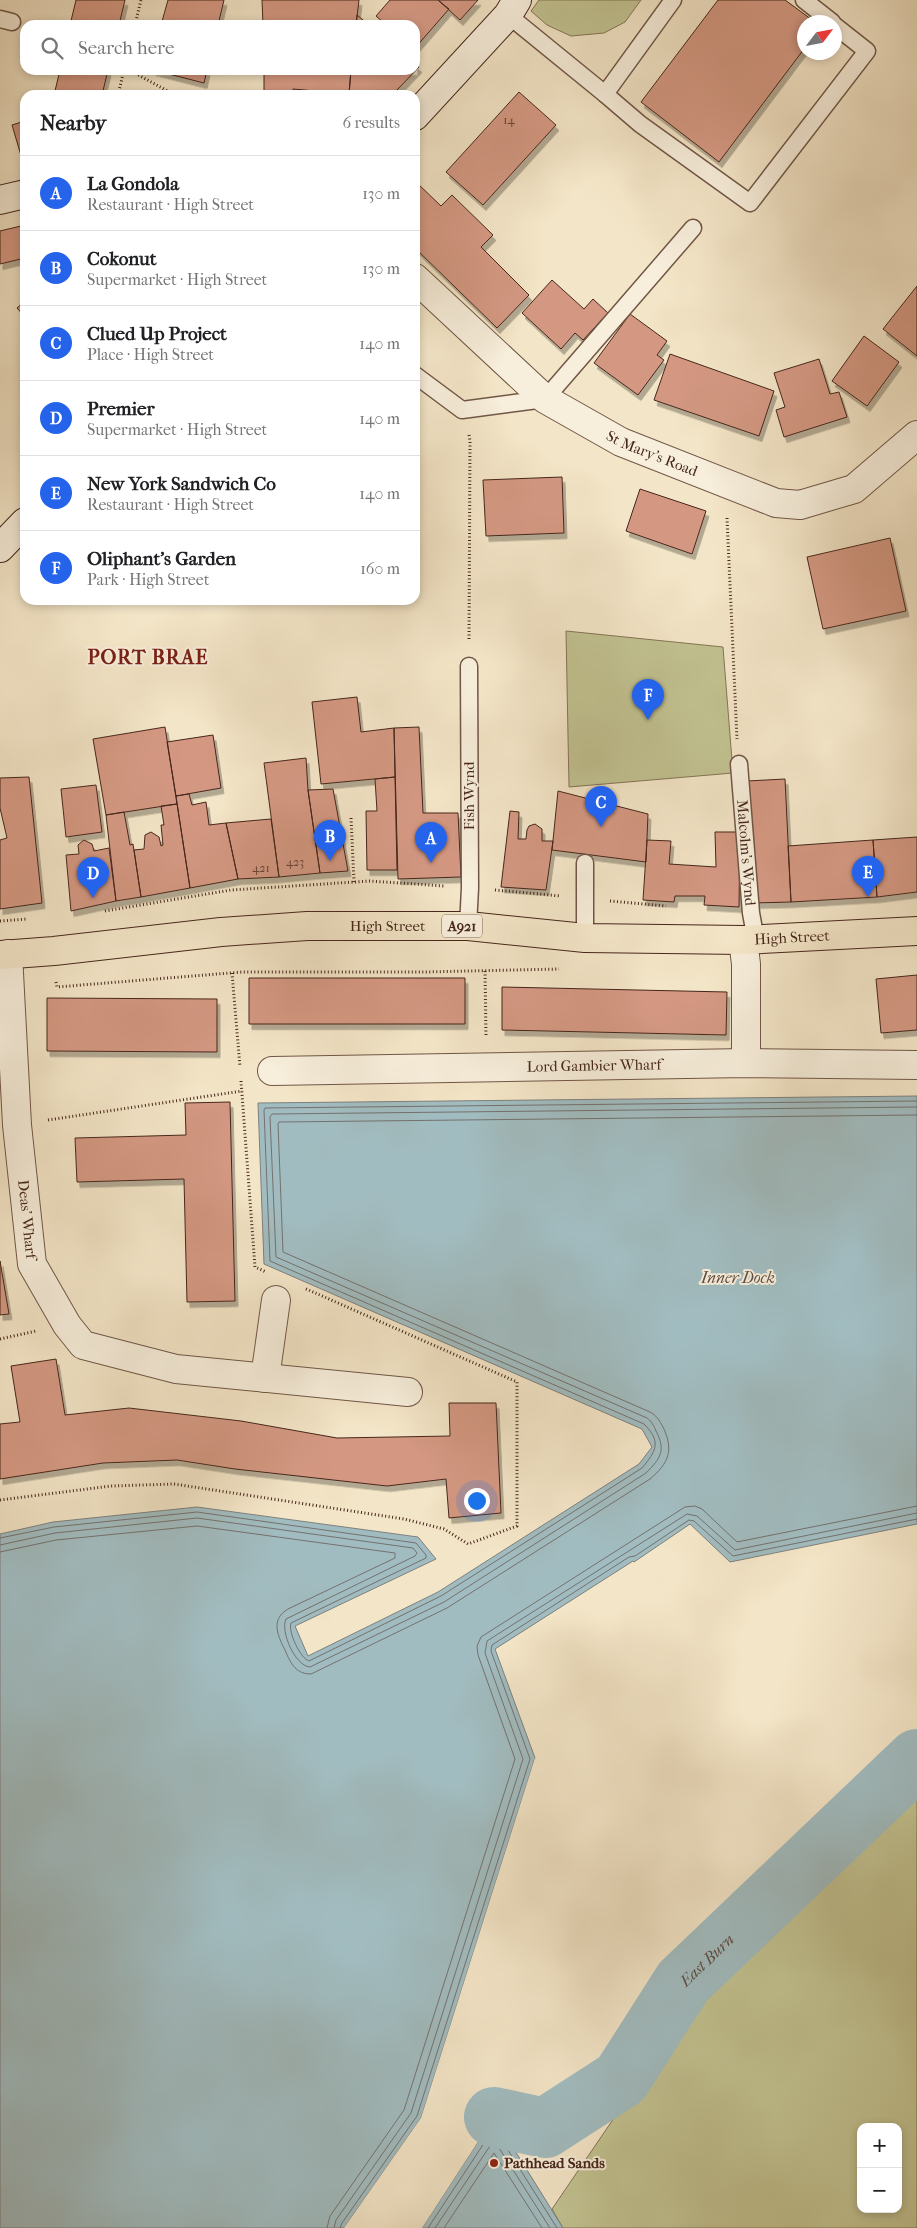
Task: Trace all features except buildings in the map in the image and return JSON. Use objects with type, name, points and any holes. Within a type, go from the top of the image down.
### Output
[{"type":"main road","name":"High Street","points":[[3,954],[54,951],[221,932],[307,926],[468,926],[585,938],[749,940],[917,931]]},
{"type":"street","points":[[420,110],[512,7]]},
{"type":"street","points":[[0,200],[20,195]]},
{"type":"street","name":"St Mary's Road","points":[[420,283],[545,399],[621,442],[776,503],[800,505],[854,489],[917,435]]},
{"type":"street","points":[[0,548],[20,527]]},
{"type":"street","points":[[746,1063],[746,964],[749,940]]},
{"type":"street","name":"Deas' Wharf","points":[[3,954],[17,1124],[32,1264],[67,1325],[83,1345],[176,1369],[408,1392]]},
{"type":"street","name":"Lord Gambier Wharf","points":[[272,1071],[746,1063],[917,1064]]},
{"type":"street","points":[[265,1378],[276,1300]]},
{"type":"lane","points":[[605,94],[674,0]]},
{"type":"lane","points":[[804,0],[822,15]]},
{"type":"lane","points":[[512,7],[640,124],[750,203],[867,51],[842,31]]},
{"type":"lane","points":[[420,379],[462,410],[545,399],[693,228]]},
{"type":"lane","name":"Fish Wynd","points":[[468,926],[470,888],[469,666]]},
{"type":"lane","name":"Malcolm's Wynd","points":[[739,764],[751,913],[749,940]]},
{"type":"lane","points":[[585,863],[585,938]]},
{"type":"path","points":[[136,20],[141,0]]},
{"type":"path","points":[[119,90],[123,75]]},
{"type":"path","points":[[138,75],[166,90]]},
{"type":"path","points":[[469,666],[470,441]]},
{"type":"path","points":[[727,516],[739,764]]},
{"type":"path","points":[[351,818],[354,882]]},
{"type":"path","points":[[54,951],[56,987],[242,972],[562,969]]},
{"type":"path","points":[[485,970],[487,1067]]},
{"type":"path","points":[[17,1124],[242,1091],[272,1071]]},
{"type":"green space","points":[[539,0],[641,0],[625,22],[604,33],[571,36],[547,25],[531,11]]},
{"type":"green space","points":[[566,631],[723,647],[733,773],[569,787]]},
{"type":"green space","points":[[917,1790],[917,2228],[563,2228],[552,2209],[689,2008]]},
{"type":"water","name":"Inner Dock","points":[[917,1096],[917,1524],[730,1562],[690,1524],[634,1562],[495,1649],[535,1758],[421,2118],[344,2228],[0,2228],[0,1534],[53,1522],[197,1507],[418,1537],[436,1559],[295,1626],[308,1656],[438,1592],[639,1464],[652,1447],[642,1429],[264,1264],[258,1103]]},
{"type":"water","name":"Pathhead Sands","points":[[494,2117],[563,2228],[422,2228]]},
{"type":"pier","points":[[535,1758],[538,1759],[426,2111],[422,2118],[424,2119],[347,2228],[344,2228],[421,2118]]},
{"type":"pier","points":[[491,2117],[494,2117],[422,2228],[419,2228]]},
{"type":"waterway","name":"East Burn","points":[[494,2117],[545,2128],[621,2079],[683,1982],[917,1759]]},
{"type":"place","name":"Oliphant's Garden","points":[[648,720]]},
{"type":"place","name":"Clued Up Project","points":[[601,827]]},
{"type":"place","name":"Cokonut","points":[[330,861]]},
{"type":"place","name":"La Gondola","points":[[431,863]]},
{"type":"place","name":"New York Sandwich Co","points":[[868,897]]},
{"type":"place","name":"Premier","points":[[93,898]]},
{"type":"place","name":"Pathhead Sands","points":[[494,2163]]},
{"type":"district","name":"PORT BRAE","points":[[148,657]]}]
